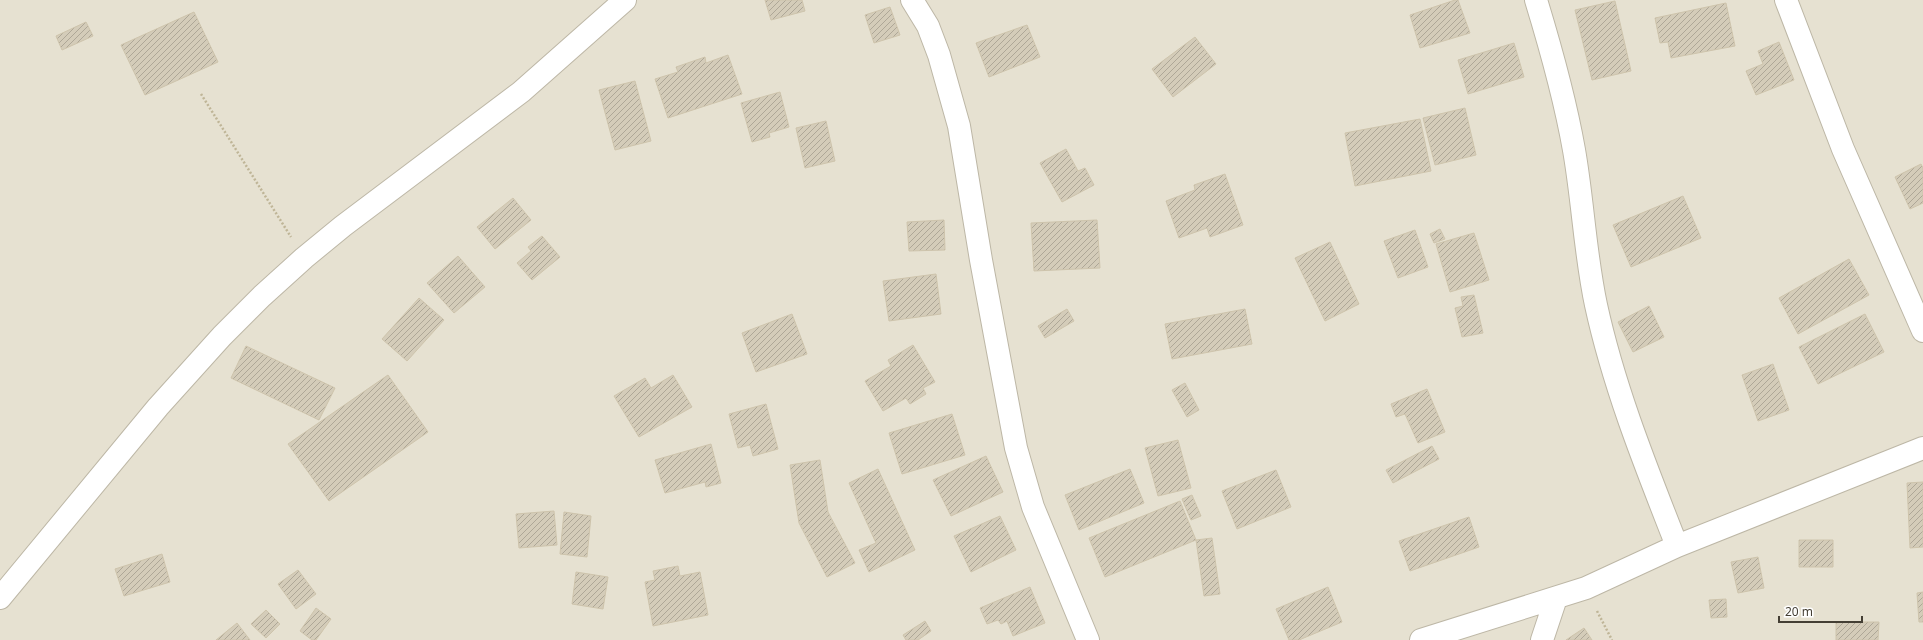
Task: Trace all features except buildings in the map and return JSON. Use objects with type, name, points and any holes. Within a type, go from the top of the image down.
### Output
[{"type":"street","points":[[0,598],[162,402],[227,331],[304,258],[521,92],[625,0]]},
{"type":"street","points":[[912,0],[928,26],[939,55],[959,126],[981,260],[1016,448],[1033,506],[1088,640]]},
{"type":"street","points":[[1536,0],[1573,143],[1592,284],[1604,335],[1619,389],[1649,474],[1677,546]]},
{"type":"street","points":[[1786,0],[1843,149],[1923,331]]},
{"type":"street","points":[[1421,640],[1586,588],[1677,546],[1923,448]]},
{"type":"street","points":[[1542,640],[1556,598]]},
{"type":"path","points":[[201,94],[304,258]]},
{"type":"path","points":[[1586,588],[1612,640]]},
{"type":"shaded area","points":[[0,0],[1923,0],[1923,640],[0,640]]}]
